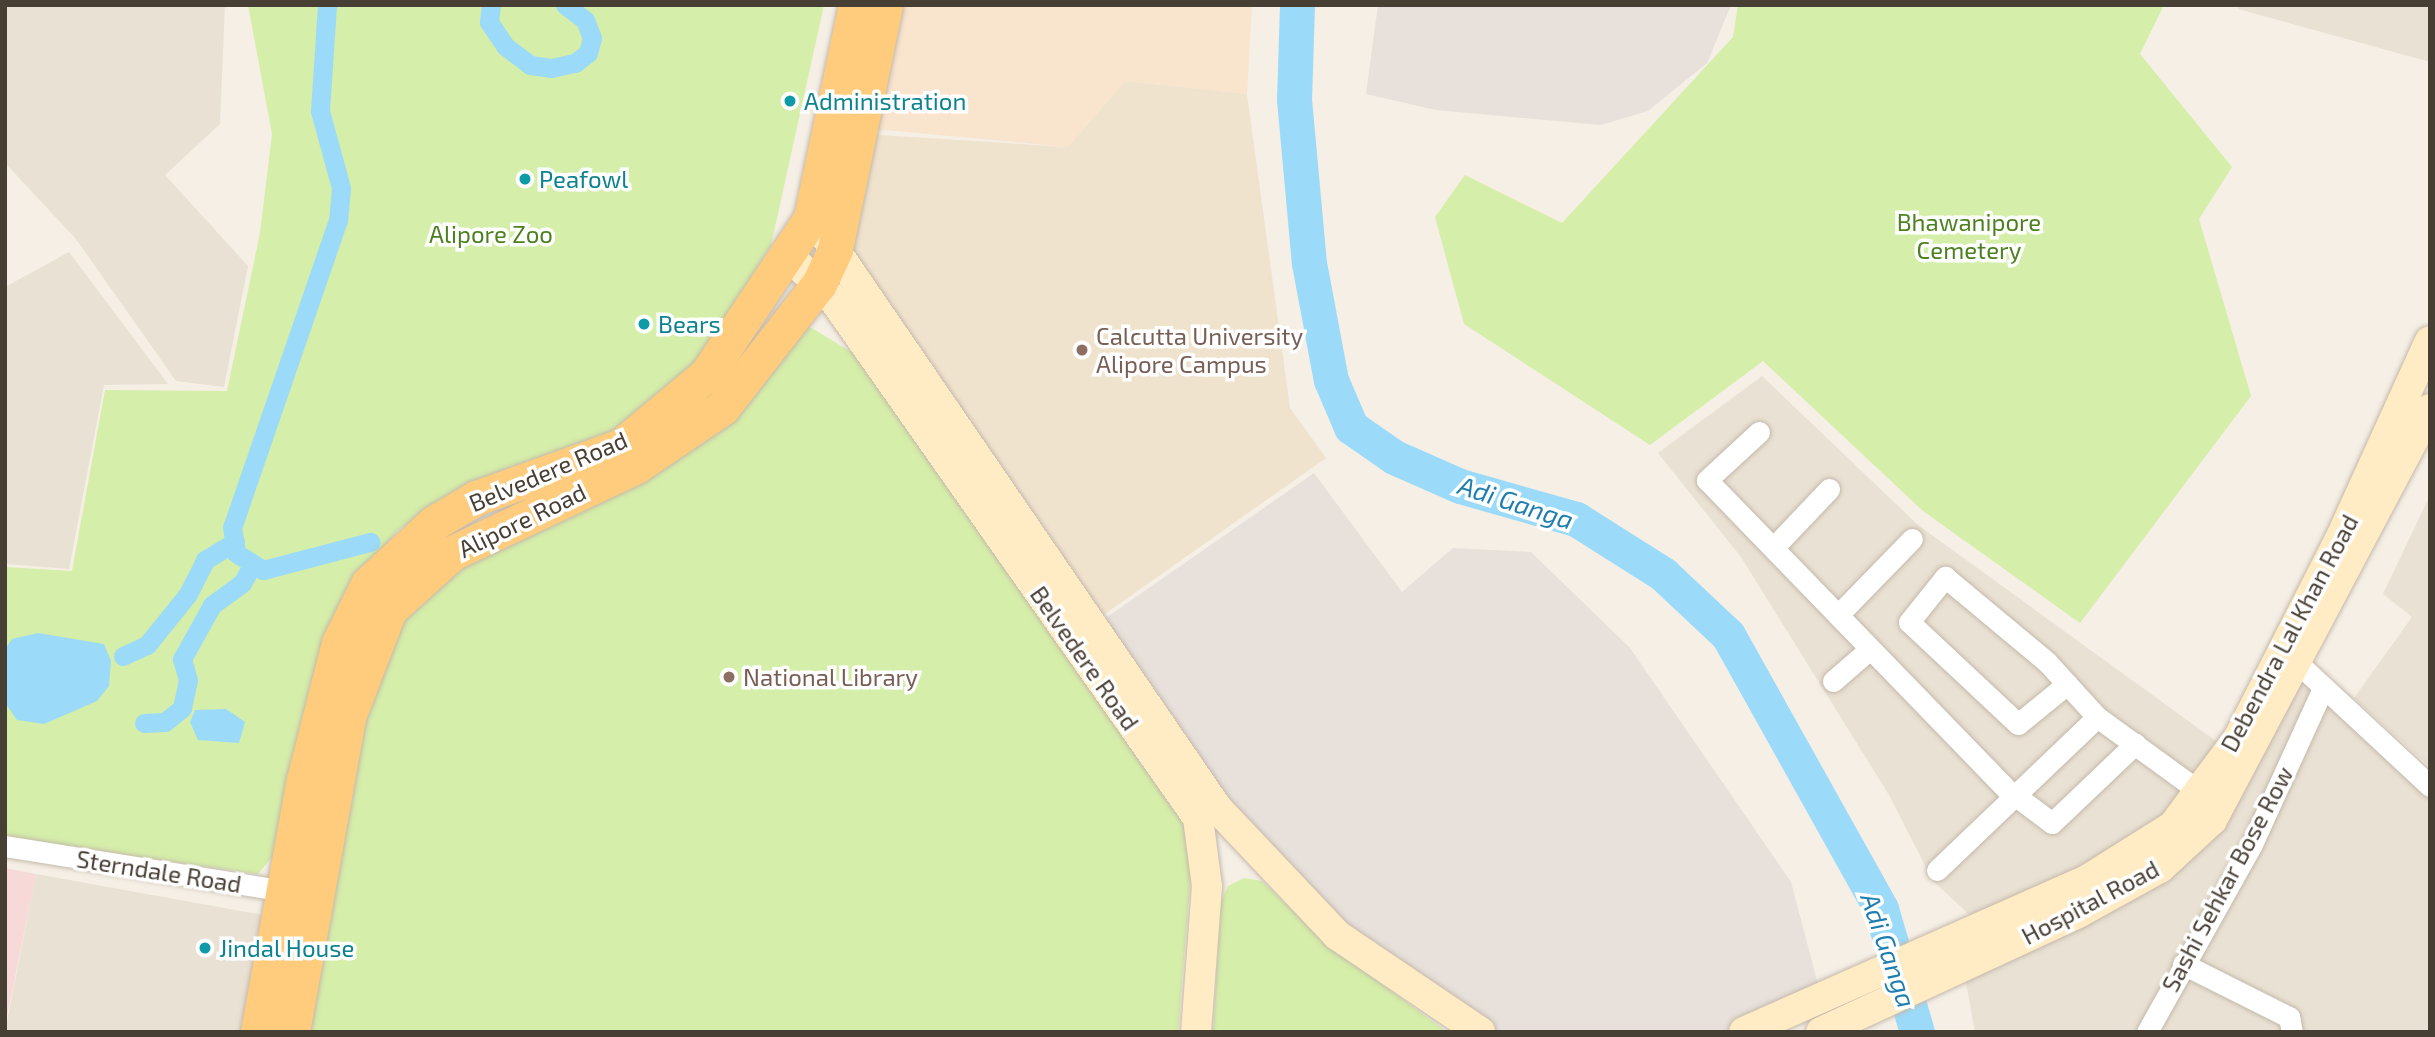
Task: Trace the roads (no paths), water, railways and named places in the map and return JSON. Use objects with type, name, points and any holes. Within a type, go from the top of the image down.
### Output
[{"type":"highway","name":"Belvedere Road","points":[[258,1032],[298,894],[339,643],[368,584],[434,523],[476,498],[621,446],[668,411],[707,374],[790,257],[811,218],[856,5]]},
{"type":"highway","points":[[819,284],[835,249],[885,5]]},
{"type":"highway","name":"Alipore Road","points":[[292,1032],[298,894],[348,717],[389,610],[452,554],[636,466],[722,408],[819,284]]},
{"type":"main road","points":[[811,218],[835,249],[1208,813],[1257,855],[1337,935],[1479,1032]]},
{"type":"main road","name":"Belvedere Road","points":[[790,257],[819,284],[1208,813],[1207,886],[1196,1032]]},
{"type":"main road","name":"Debendra Lal Khan Road","points":[[1744,1032],[2087,880],[2174,826],[2239,737],[2290,657],[2430,341]]},
{"type":"main road","name":"Hospital Road","points":[[1831,1027],[1971,963],[2160,868],[2212,820],[2290,657],[2430,409]]},
{"type":"main road","points":[[1207,886],[1223,860],[1257,855]]},
{"type":"street","points":[[1759,432],[1707,480],[2011,793],[2052,823],[2135,744]]},
{"type":"street","points":[[1774,547],[1829,489]]},
{"type":"street","points":[[1838,615],[1912,539]]},
{"type":"street","points":[[2067,684],[2018,724],[1909,622],[1945,577],[2067,684],[2097,717],[2199,791]]},
{"type":"street","points":[[1833,681],[1870,649]]},
{"type":"street","points":[[2290,657],[2430,786]]},
{"type":"street","name":"Sashi Sehkar Bose Row","points":[[2147,1032],[2252,844],[2323,688]]},
{"type":"street","points":[[1937,870],[2011,793],[2097,717]]},
{"type":"street","name":"Sterndale Road","points":[[5,846],[298,894]]},
{"type":"street","points":[[2183,964],[2289,1017],[2292,1032]]},
{"type":"water","points":[[38,633],[104,644],[111,661],[109,686],[97,701],[44,724],[17,720],[5,703],[5,649],[12,639]]},
{"type":"water","points":[[226,709],[245,722],[239,743],[198,740],[190,722],[195,710]]},
{"type":"waterway","points":[[327,5],[320,111],[341,188],[338,220],[232,527],[236,553],[263,570],[370,542]]},
{"type":"waterway","points":[[491,5],[489,22],[505,46],[530,65],[551,68],[575,63],[588,53],[592,38],[585,20],[565,5]]},
{"type":"waterway","name":"Adi Ganga","points":[[1297,5],[1294,99],[1309,263],[1331,380],[1351,427],[1394,457],[1460,486],[1576,519],[1663,574],[1728,635],[1881,909],[1917,1032]]},
{"type":"waterway","points":[[123,656],[147,645],[188,594],[205,560],[235,542]]},
{"type":"waterway","points":[[144,723],[165,722],[182,708],[188,680],[182,659],[212,605],[242,583],[253,564]]},
{"type":"place","name":"Administration","points":[[790,101]]},
{"type":"place","name":"Peafowl","points":[[525,179]]},
{"type":"place","name":"Bears","points":[[644,324]]},
{"type":"place","name":"Calcutta University Alipore Campus","points":[[1082,350]]},
{"type":"place","name":"National Library","points":[[729,677]]},
{"type":"place","name":"Jindal House","points":[[205,948]]},
{"type":"park label","name":"Alipore Zoo","points":[[491,234]]},
{"type":"park label","name":"Bhawanipore Cemetery","points":[[1969,236]]}]
